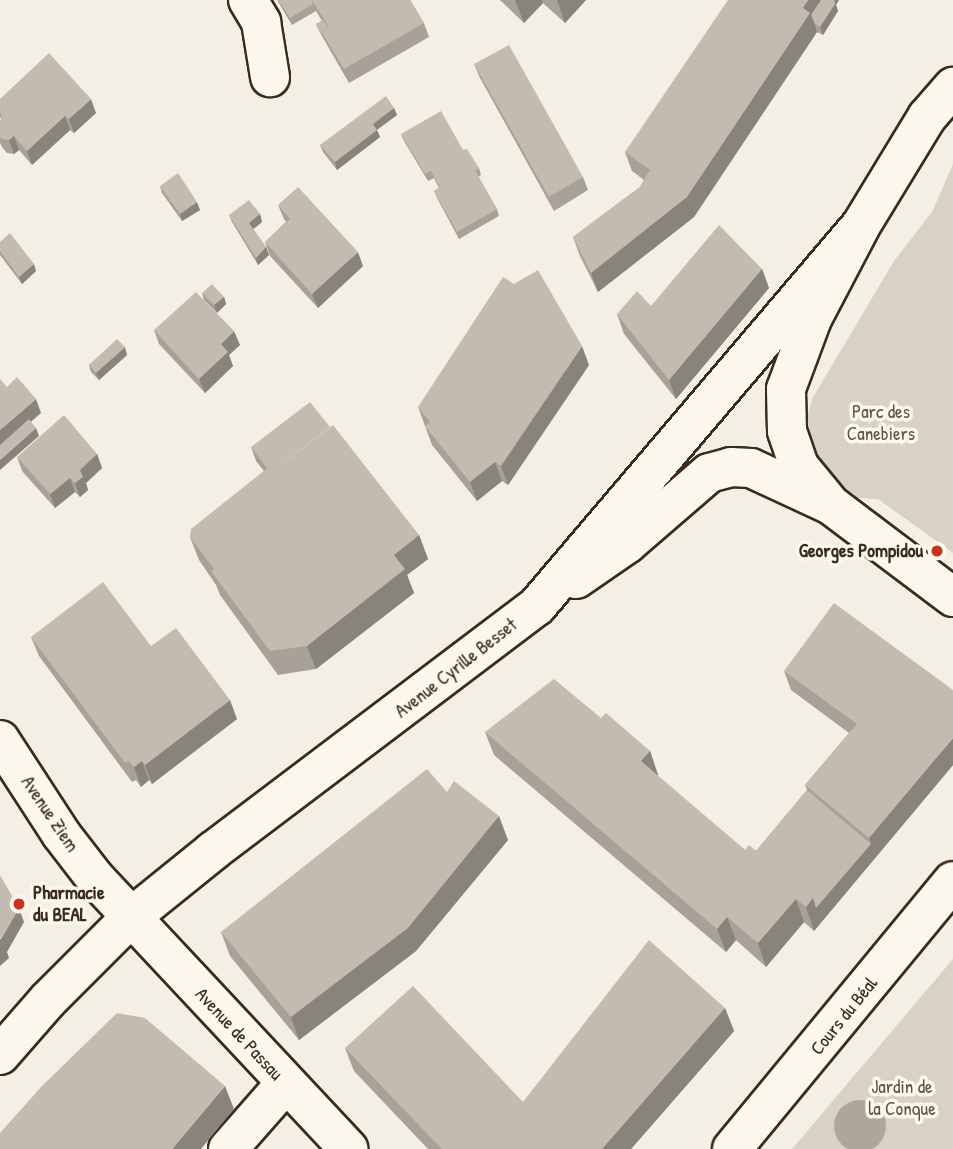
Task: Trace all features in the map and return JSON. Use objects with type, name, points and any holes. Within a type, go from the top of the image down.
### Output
[{"type":"main road","points":[[248,0],[261,22],[270,77]]},
{"type":"main road","name":"Avenue Cyrille Besset","points":[[831,505],[799,466],[787,431],[786,389],[812,319],[860,227],[927,117],[953,87]]},
{"type":"main road","name":"Avenue Cyrille Besset","points":[[0,1055],[48,1000],[130,918],[213,851],[537,606],[860,227]]},
{"type":"main road","points":[[537,606],[627,544],[709,473],[731,467],[751,468],[831,505],[953,597]]},
{"type":"main road","name":"Avenue Ziem","points":[[0,740],[61,834],[130,918]]},
{"type":"main road","name":"Cours du Béal","points":[[733,1149],[953,881]]},
{"type":"main road","name":"Avenue de Passau","points":[[130,918],[349,1149]]},
{"type":"main road","points":[[228,1149],[286,1083]]},
{"type":"green space","name":"Parc des Canebiers","points":[[953,164],[953,553],[878,499],[843,497],[803,433],[812,399],[894,261],[932,212]]},
{"type":"green space","name":"Jardin de la Conque","points":[[953,959],[953,1149],[792,1149]]},
{"type":"shaded area","points":[[860,1100],[870,1102],[878,1108],[884,1116],[884,1136],[878,1144],[870,1150],[860,1152],[850,1150],[842,1144],[836,1136],[834,1126],[836,1116],[842,1108],[850,1102]]},
{"type":"building","points":[[278,0],[312,0],[313,4],[290,18]]},
{"type":"building","points":[[312,0],[410,0],[424,23],[344,69],[321,31],[329,27]]},
{"type":"building","points":[[728,0],[808,0],[803,8],[810,13],[687,197],[591,273],[573,237],[640,187],[650,170],[625,152]]},
{"type":"building","points":[[821,0],[834,0],[835,4],[820,27],[815,24],[811,15]]},
{"type":"building","points":[[323,20],[328,27],[321,31],[323,38],[316,24]]},
{"type":"building","points":[[509,45],[583,177],[549,197],[474,64]]},
{"type":"building","points":[[49,53],[91,99],[69,119],[65,116],[27,151],[14,136],[9,140],[0,137],[0,99]]},
{"type":"building","points":[[386,96],[394,108],[373,124],[377,130],[335,162],[320,145]]},
{"type":"building","points":[[441,111],[463,150],[467,149],[479,168],[475,170],[497,209],[457,232],[434,191],[440,187],[431,171],[425,174],[401,134]]},
{"type":"building","points":[[178,173],[197,202],[180,214],[160,186]]},
{"type":"building","points":[[298,187],[358,252],[312,294],[265,242],[290,219],[278,205]]},
{"type":"building","points":[[249,200],[260,214],[249,223],[266,247],[256,258],[229,215]]},
{"type":"building","points":[[719,225],[762,269],[669,380],[617,314],[637,291],[651,306]]},
{"type":"building","points":[[10,233],[34,264],[19,277],[0,251],[0,242]]},
{"type":"building","points":[[538,270],[582,346],[501,466],[495,462],[470,482],[425,426],[430,422],[418,407],[503,277],[514,284]]},
{"type":"building","points":[[212,284],[224,297],[214,305],[202,293]]},
{"type":"building","points":[[196,292],[234,331],[221,344],[228,352],[199,379],[154,330]]},
{"type":"building","points":[[117,339],[125,347],[96,373],[89,365]]},
{"type":"building","points":[[17,377],[36,399],[0,430],[0,379],[7,387]]},
{"type":"building","points":[[310,402],[330,427],[273,471],[270,466],[267,468],[251,447]]},
{"type":"building","points":[[64,415],[97,454],[80,470],[83,477],[75,483],[70,478],[50,494],[17,457]]},
{"type":"building","points":[[29,419],[36,428],[0,460],[0,445]]},
{"type":"building","points":[[333,425],[419,535],[394,555],[405,569],[307,646],[270,651],[211,571],[214,569],[190,537],[191,529],[270,466],[273,471]]},
{"type":"building","points":[[103,582],[151,646],[176,628],[230,700],[145,765],[142,761],[134,767],[129,761],[125,763],[31,637]]},
{"type":"building","points":[[834,603],[953,690],[953,738],[869,838],[805,785],[857,724],[784,671]]},
{"type":"building","points":[[554,679],[601,718],[606,713],[650,751],[641,761],[745,850],[749,845],[813,898],[806,907],[796,899],[758,943],[727,917],[717,929],[485,732]]},
{"type":"building","points":[[427,769],[447,792],[454,781],[499,816],[408,928],[291,1017],[221,932]]},
{"type":"building","points":[[807,790],[871,844],[816,908],[813,898],[756,851]]},
{"type":"building","points":[[0,875],[19,908],[2,938],[0,937]]},
{"type":"building","points":[[649,940],[725,1008],[602,1149],[442,1149],[345,1048],[413,986],[523,1102]]},
{"type":"building","points":[[117,1013],[145,1018],[225,1086],[172,1149],[0,1149],[0,1133],[42,1086]]},
{"type":"place","name":"Georges Pompidou","points":[[937,551]]},
{"type":"place","name":"Pharmacie du BEAL","points":[[19,904]]}]
